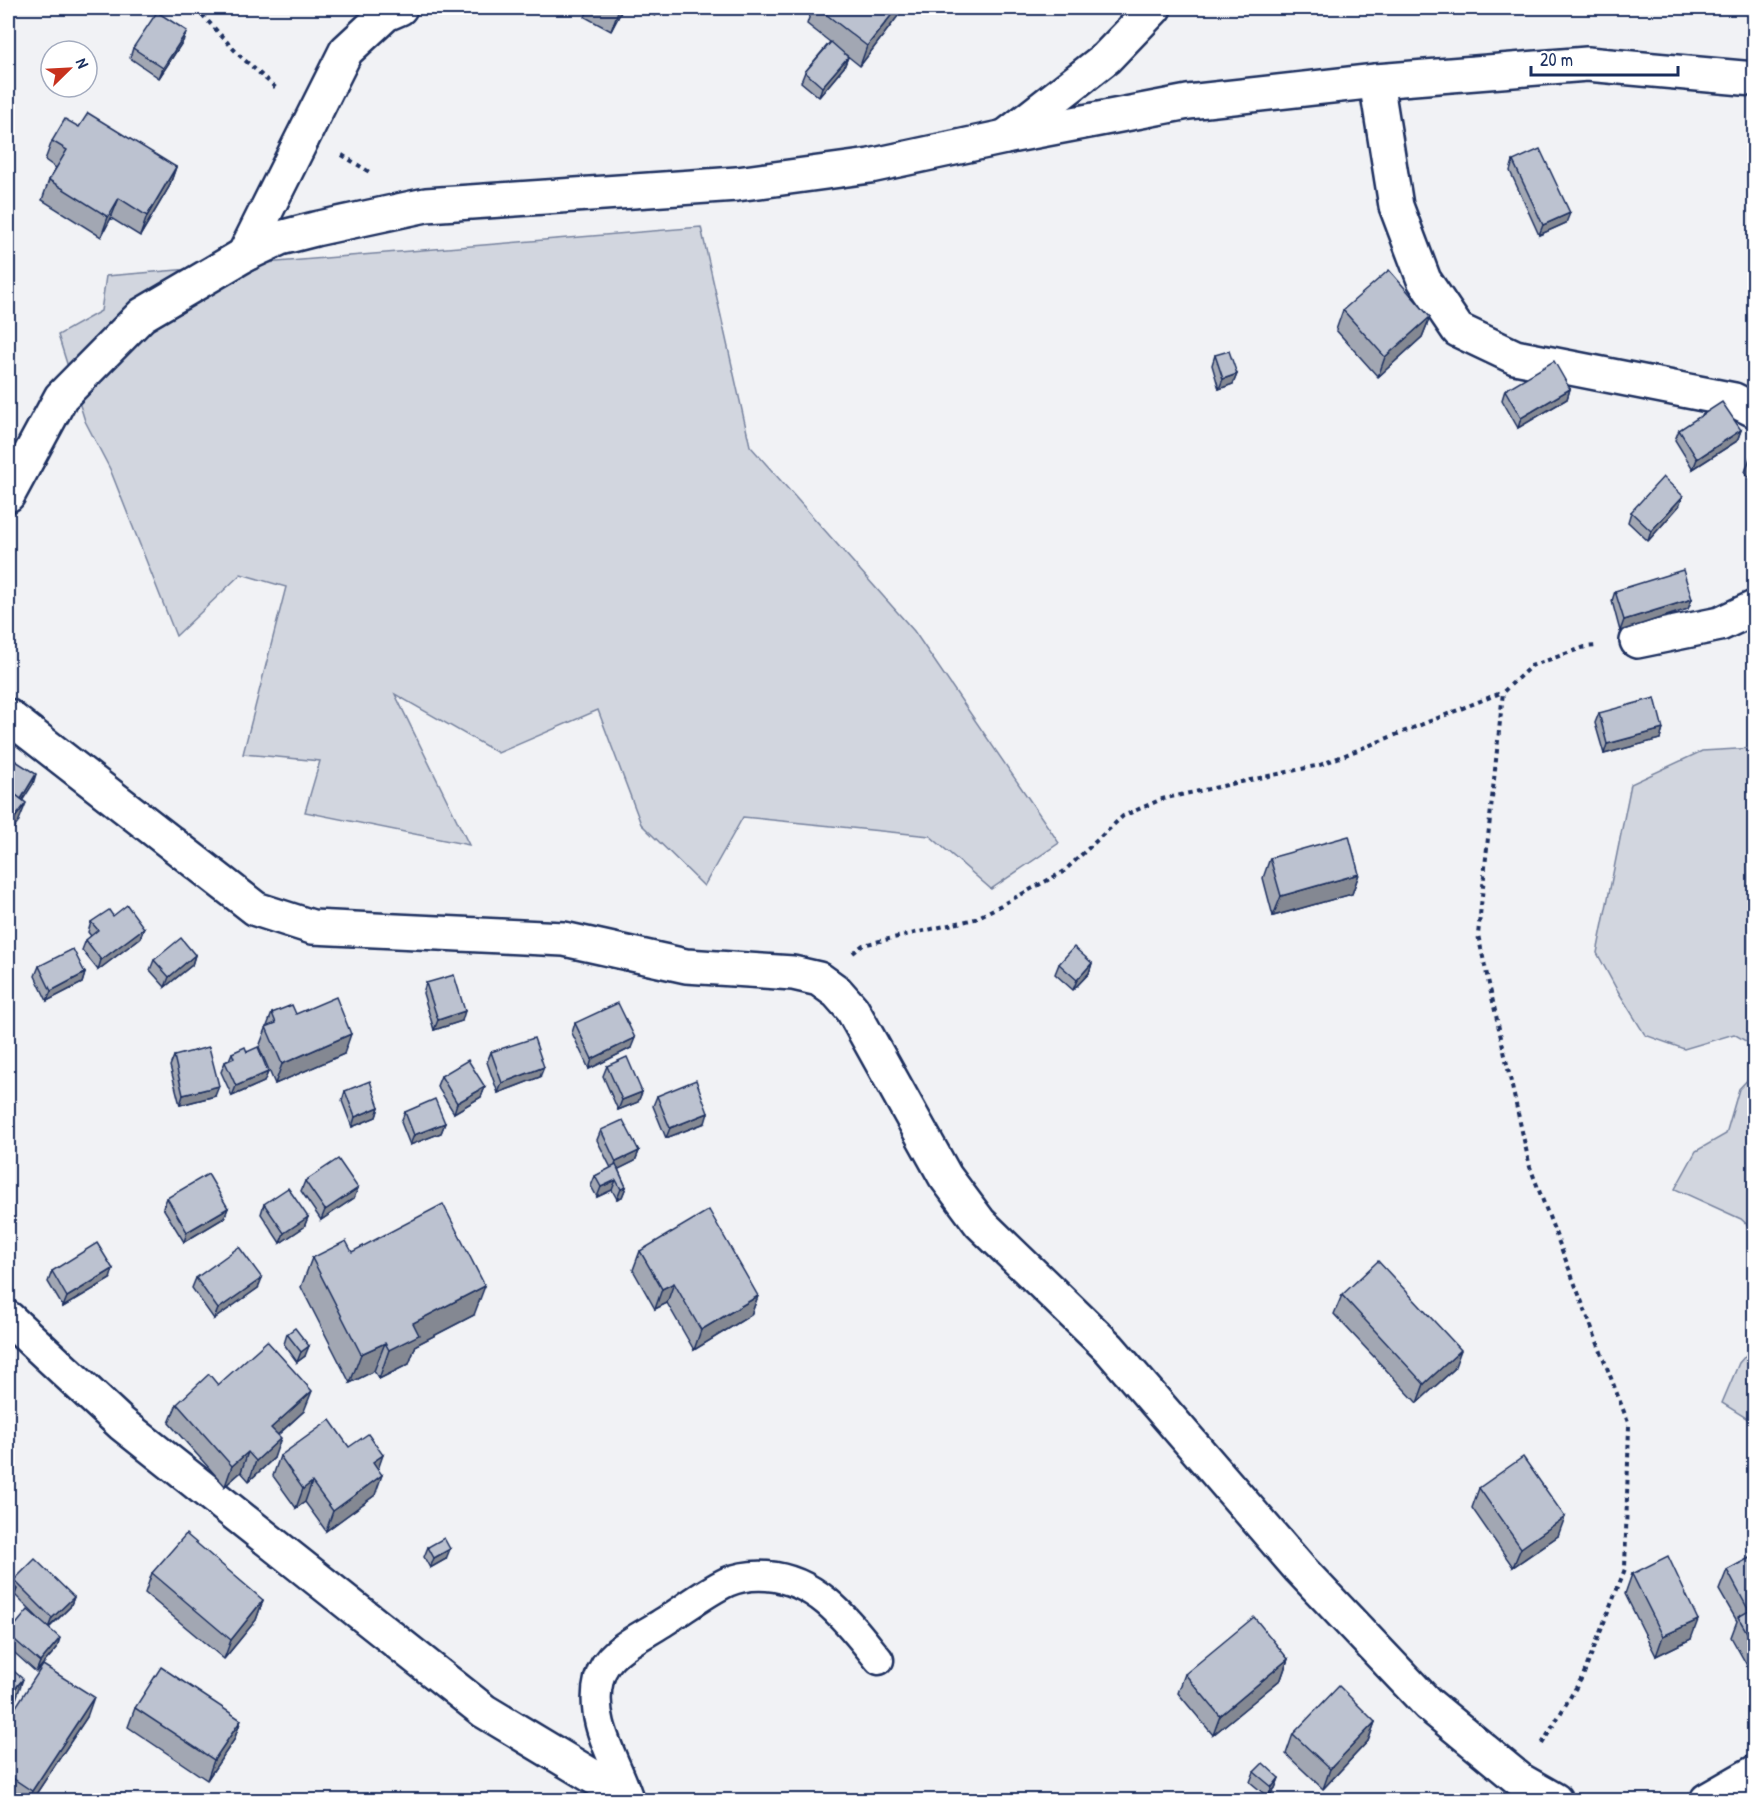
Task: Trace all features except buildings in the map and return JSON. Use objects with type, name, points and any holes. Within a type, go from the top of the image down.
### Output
[{"type":"street","points":[[244,255],[346,51],[386,14],[400,8]]},
{"type":"street","points":[[1005,137],[1106,58],[1154,8]]},
{"type":"street","points":[[8,495],[60,397],[142,315],[244,255],[280,238],[306,231],[426,205],[737,184],[870,166],[1188,102],[1376,81],[1587,64],[1755,79]]},
{"type":"street","points":[[1376,81],[1396,206],[1424,280],[1458,330],[1515,357],[1734,400],[1755,410]]},
{"type":"street","points":[[1637,642],[1720,624],[1755,608]]},
{"type":"street","points":[[8,716],[256,909],[312,927],[564,939],[686,966],[793,973],[819,980],[837,992],[852,1009],[945,1176],[980,1223],[1109,1348],[1300,1569],[1428,1704],[1520,1780],[1555,1800]]},
{"type":"street","points":[[8,1318],[122,1424],[484,1711],[617,1791],[623,1800]]},
{"type":"street","points":[[1707,1800],[1755,1773]]},
{"type":"lane","points":[[629,1800],[624,1783],[602,1734],[596,1704],[599,1677],[614,1653],[728,1582],[754,1575],[784,1577],[812,1590],[845,1618],[879,1660]]},
{"type":"path","points":[[196,8],[239,55],[311,120],[343,157],[426,205]]},
{"type":"path","points":[[819,980],[863,945],[975,919],[1054,878],[1064,872],[1123,816],[1162,799],[1320,765],[1503,692],[1531,666],[1585,647],[1637,642]]},
{"type":"path","points":[[1503,692],[1478,935],[1530,1167],[1629,1425],[1625,1569],[1582,1677],[1520,1780]]},
{"type":"shaded area","points":[[701,227],[750,446],[914,631],[1059,843],[991,889],[930,836],[743,817],[704,886],[641,824],[598,710],[498,753],[395,694],[469,845],[305,812],[320,761],[243,754],[286,587],[241,574],[176,636],[110,469],[85,421],[58,335],[101,311],[106,276]]},
{"type":"shaded area","points":[[1754,748],[1754,1046],[1734,1034],[1684,1049],[1645,1035],[1597,953],[1631,784],[1702,751]]},
{"type":"shaded area","points":[[1754,1073],[1754,1231],[1741,1219],[1675,1189],[1696,1151],[1726,1134],[1739,1089]]},
{"type":"shaded area","points":[[1754,1346],[1754,1423],[1722,1403],[1739,1363]]}]
